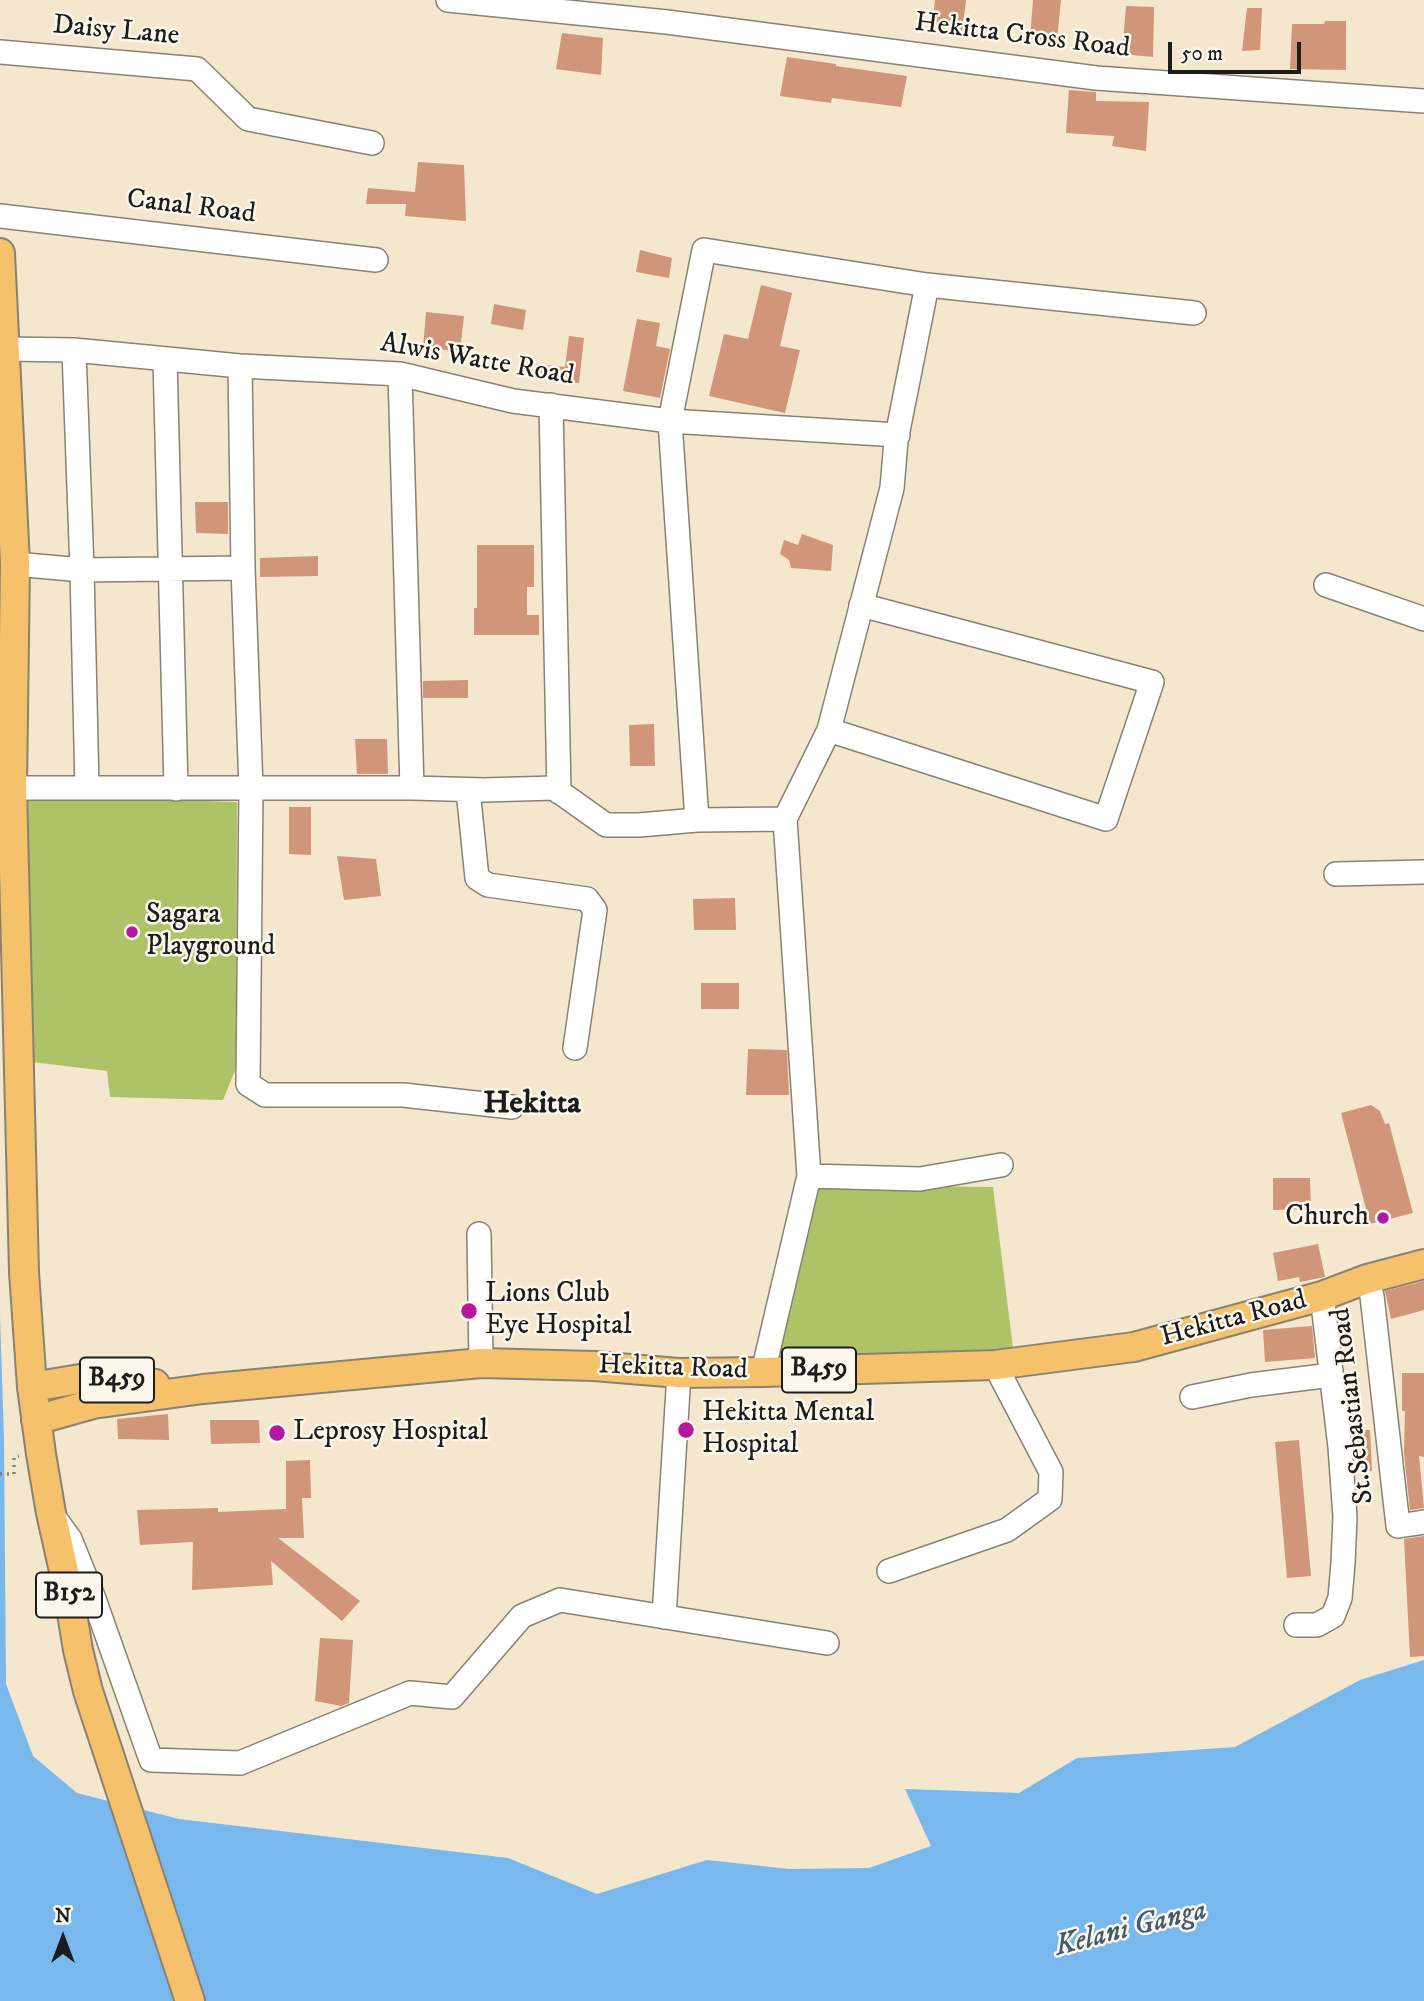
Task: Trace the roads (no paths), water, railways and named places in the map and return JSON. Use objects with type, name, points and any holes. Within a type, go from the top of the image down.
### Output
[{"type":"main road","name":"B152","points":[[0,253],[15,564],[12,789],[24,1272],[32,1387],[51,1513],[88,1691],[188,1997]]},
{"type":"main road","name":"Hekitta Road","points":[[36,1420],[93,1404],[203,1389],[481,1363],[594,1366],[679,1373],[995,1365],[1134,1347],[1322,1296],[1367,1279],[1424,1264]]},
{"type":"main road","name":"Hekitta Road","points":[[32,1387],[86,1378],[203,1389]]},
{"type":"street","name":"Hekitta Cross Road","points":[[448,0],[667,22],[1096,78],[1424,101]]},
{"type":"street","name":"Daisy Lane","points":[[0,52],[197,69],[248,119],[372,143]]},
{"type":"street","name":"Canal Road","points":[[0,216],[376,260]]},
{"type":"street","points":[[697,820],[670,421],[704,250],[928,285],[1194,313]]},
{"type":"street","points":[[763,1372],[809,1176],[785,819],[829,730],[892,488],[898,435],[928,285]]},
{"type":"street","name":"Alwis Watte Road","points":[[5,349],[74,350],[240,366],[400,374],[513,401],[670,421],[898,435]]},
{"type":"street","points":[[74,350],[87,788]]},
{"type":"street","points":[[165,359],[176,789]]},
{"type":"street","points":[[240,366],[243,568],[251,789],[248,1084],[265,1095],[403,1095],[512,1107]]},
{"type":"street","points":[[400,374],[412,788]]},
{"type":"street","points":[[551,405],[559,792]]},
{"type":"street","points":[[15,564],[82,570],[243,568]]},
{"type":"street","points":[[1326,585],[1424,619]]},
{"type":"street","points":[[829,730],[1106,819],[1152,682],[861,606]]},
{"type":"street","points":[[12,789],[554,789],[606,825],[785,819]]},
{"type":"street","points":[[468,790],[477,878],[488,886],[587,899],[594,910],[575,1048]]},
{"type":"street","points":[[1336,874],[1424,872]]},
{"type":"street","points":[[809,1176],[919,1179],[1001,1166]]},
{"type":"street","points":[[479,1234],[481,1363]]},
{"type":"street","name":"St.Sebastian Road","points":[[1367,1279],[1372,1296],[1398,1526],[1424,1522]]},
{"type":"street","points":[[1296,1625],[1317,1625],[1334,1616],[1340,1598],[1345,1517],[1340,1447],[1322,1296]]},
{"type":"street","points":[[889,1571],[1007,1530],[1050,1499],[1051,1472],[995,1365]]},
{"type":"street","points":[[664,1617],[679,1373]]},
{"type":"street","points":[[1192,1397],[1251,1385],[1331,1375]]},
{"type":"street","points":[[51,1513],[70,1539],[151,1760],[240,1763],[410,1693],[452,1698],[522,1616],[560,1601],[827,1643]]},
{"type":"water","name":"Kelani Ganga","points":[[0,1315],[6,1684],[33,1756],[77,1793],[179,1819],[508,1858],[597,1894],[707,1860],[789,1869],[869,1868],[931,1846],[905,1789],[1019,1793],[1077,1758],[1235,1747],[1360,1680],[1424,1660],[1424,2001],[0,2001]]},
{"type":"place","name":"Sagara Playground","points":[[132,932]]},
{"type":"place","name":"Church","points":[[1383,1218]]},
{"type":"place","name":"Lions Club Eye Hospital","points":[[469,1311]]},
{"type":"place","name":"Hekitta Mental Hospital","points":[[686,1430]]},
{"type":"place","name":"Leprosy Hospital","points":[[277,1433]]},
{"type":"district","name":"Hekitta","points":[[532,1105]]}]
